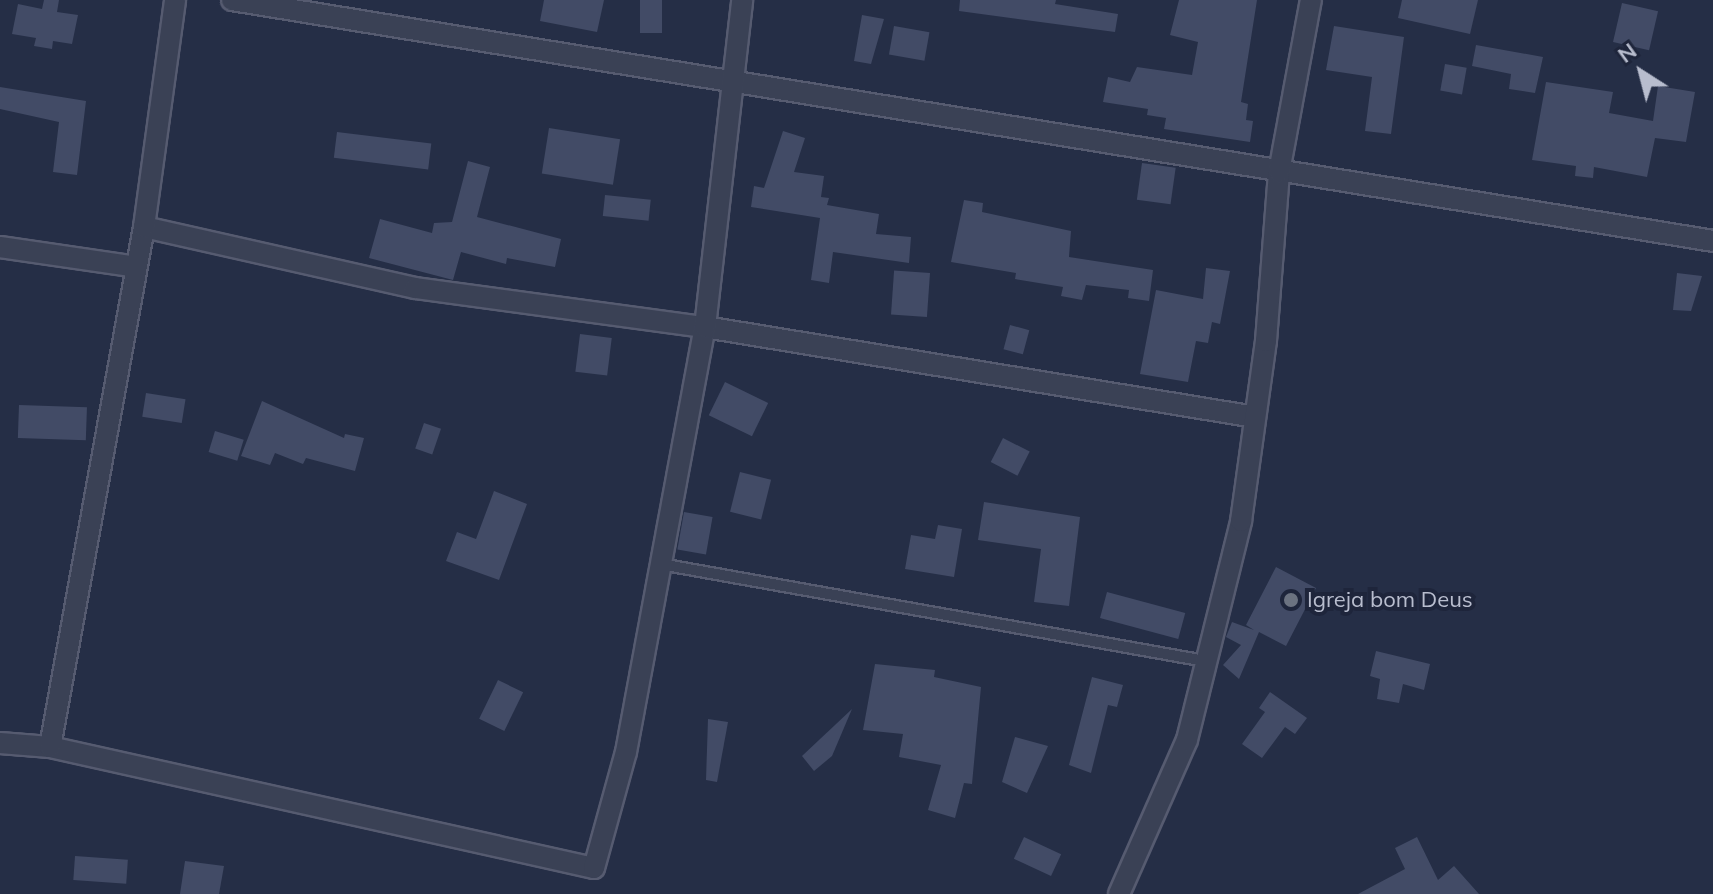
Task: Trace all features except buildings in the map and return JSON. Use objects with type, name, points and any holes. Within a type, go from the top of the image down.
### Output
[{"type":"street","points":[[50,747],[144,227],[175,0]]},
{"type":"street","points":[[232,0],[1144,145],[1279,172],[1713,241]]},
{"type":"street","points":[[0,743],[50,747],[594,868],[626,752],[705,327],[742,0]]},
{"type":"street","points":[[1119,894],[1173,777],[1241,521],[1255,417],[1279,172],[1311,0]]},
{"type":"street","points":[[144,227],[415,288],[705,327],[1255,417]]},
{"type":"street","points":[[0,247],[137,267]]},
{"type":"lane","points":[[660,564],[1205,661]]},
{"type":"place","name":"Igreja bom Deus","points":[[1291,600]]}]
